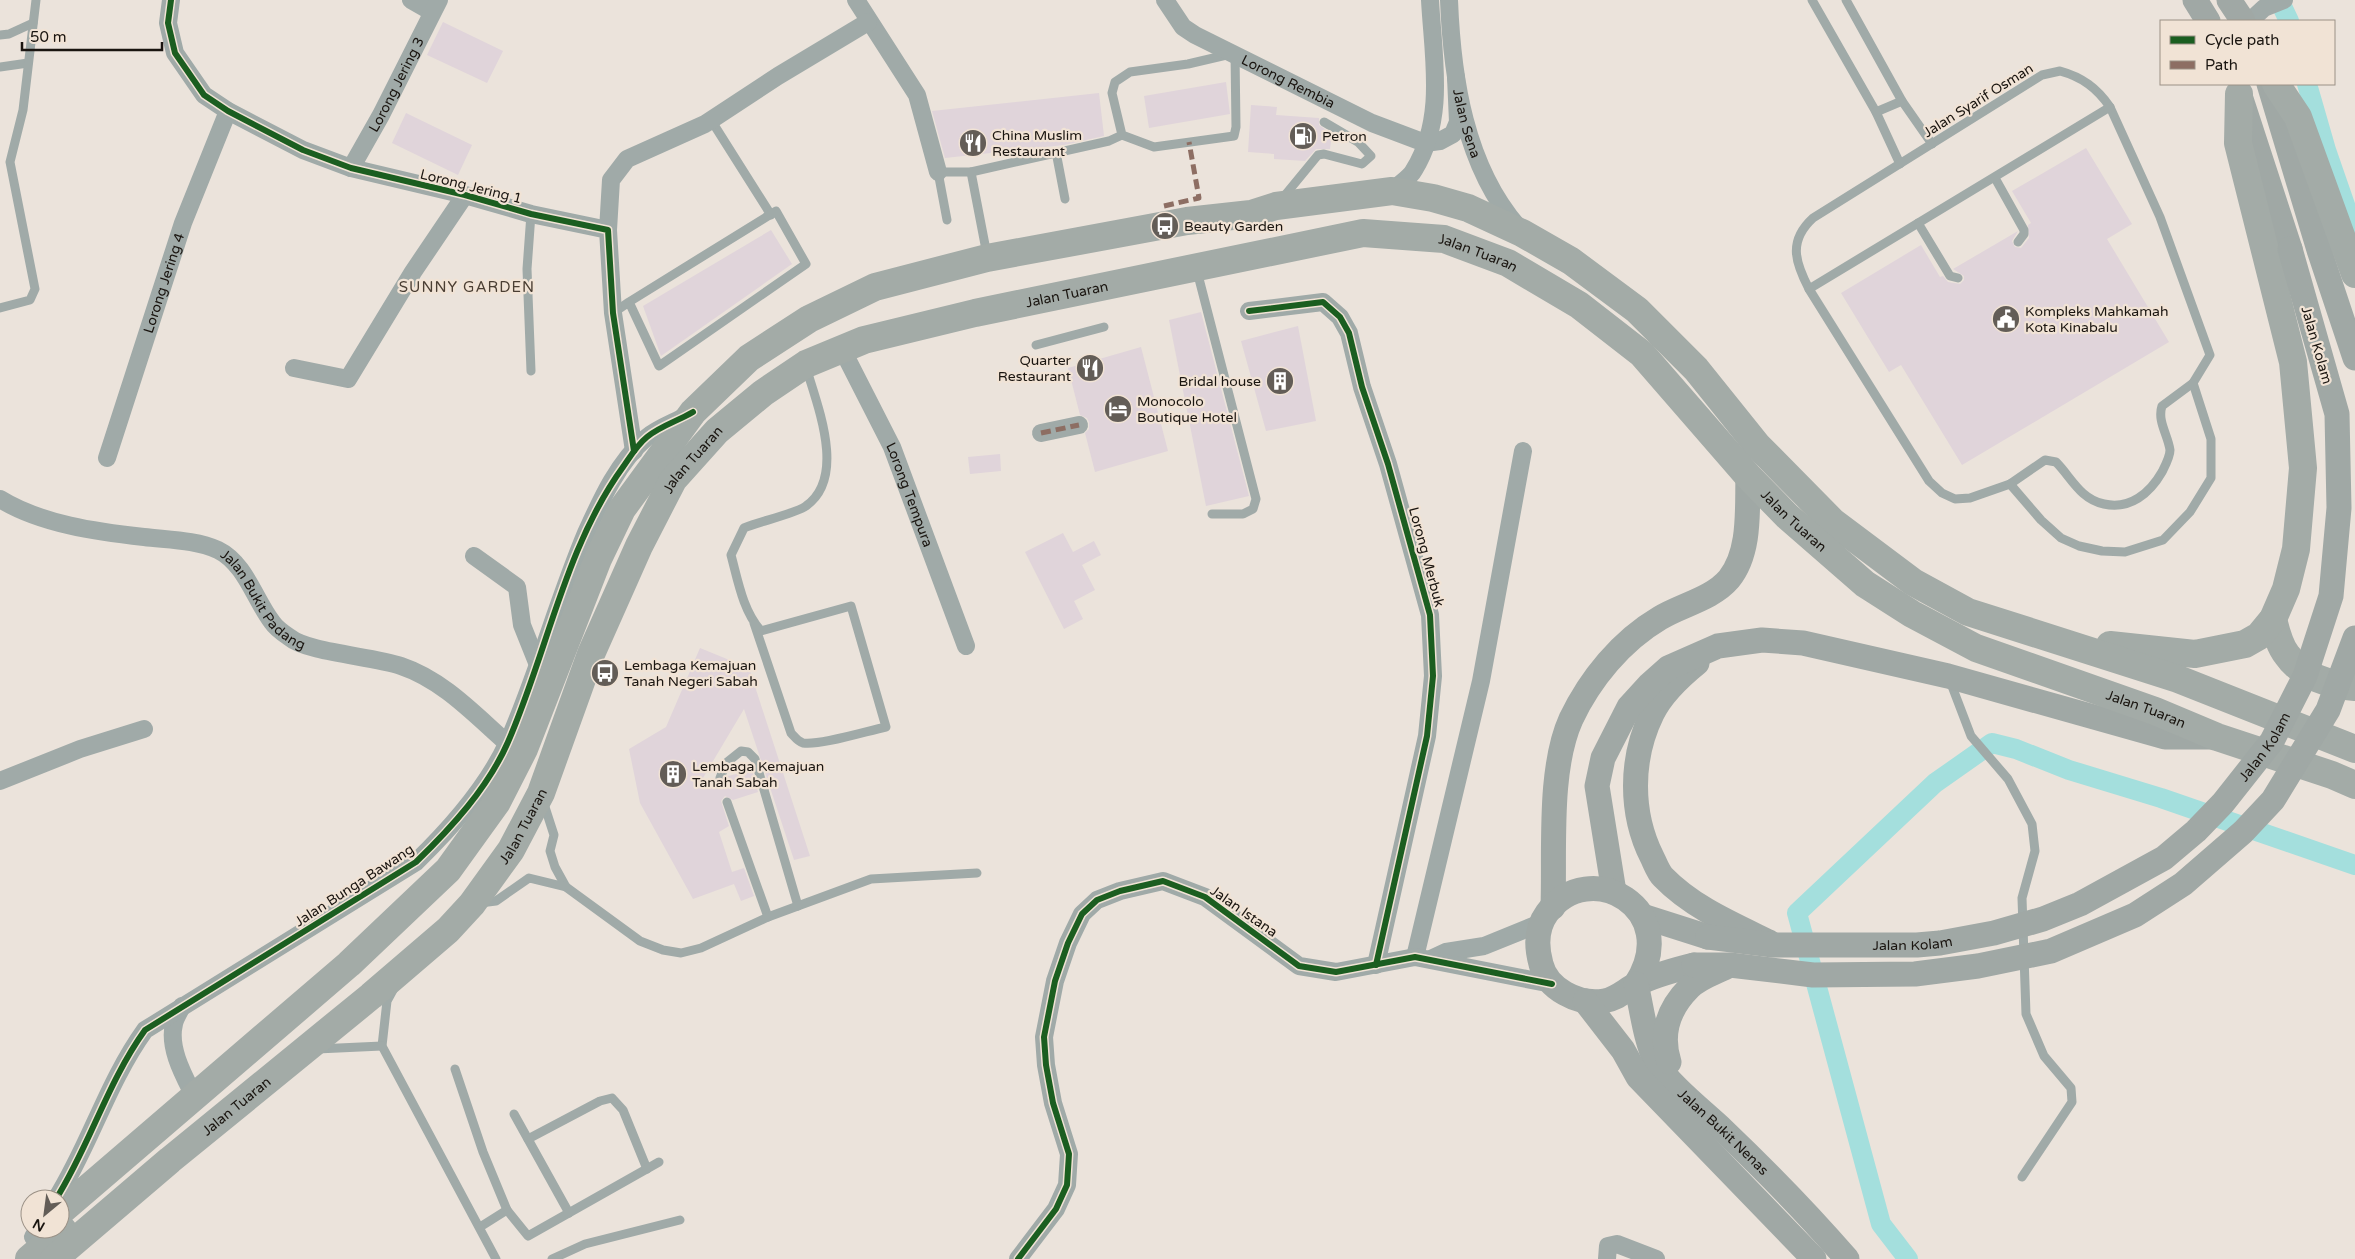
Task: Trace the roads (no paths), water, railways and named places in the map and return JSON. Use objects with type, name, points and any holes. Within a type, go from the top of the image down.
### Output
[{"type":"main road","points":[[2195,0],[2207,20]]},
{"type":"main road","points":[[2229,0],[2242,20]]},
{"type":"main road","points":[[2269,85],[2319,250],[2355,358]]},
{"type":"main road","points":[[2277,85],[2298,117],[2355,274]]},
{"type":"main road","points":[[2051,640],[2195,654],[2244,644],[2260,636],[2273,619],[2286,589],[2296,549],[2303,468],[2292,362],[2238,143],[2238,89]]},
{"type":"main road","name":"Jalan Kolam","points":[[1642,916],[1715,928],[1773,945],[1940,943],[1994,933],[2043,919],[2080,904],[2164,858],[2196,831],[2223,803],[2272,741],[2305,676],[2331,596],[2339,508],[2336,414],[2290,249],[2238,89]]},
{"type":"main road","name":"Jalan Tuaran","points":[[70,1203],[349,964],[448,870],[497,802],[524,749],[598,559],[622,508],[693,412],[749,358],[809,319],[875,287],[987,258],[1187,221],[1251,214],[1276,206],[1392,191],[1433,198],[1468,208],[1522,232],[1570,261],[1637,310],[1696,369],[1757,445],[1834,522],[1913,582],[1968,612],[2178,679],[2355,749]]},
{"type":"main road","name":"Jalan Tuaran","points":[[54,1259],[288,1062],[371,996],[412,958],[448,930],[472,904],[511,850],[541,793],[591,654],[639,546],[673,480],[717,431],[763,393],[806,364],[864,340],[975,313],[1363,233],[1444,239],[1508,263],[1578,305],[1642,354],[1748,476],[1823,549],[1865,584],[1912,614],[1976,648],[2155,711],[2217,737],[2355,785]]},
{"type":"main road","points":[[1548,914],[1556,768],[1570,720],[1593,680],[1627,642],[1660,618],[1721,586],[1729,578],[1744,542],[1748,476]]},
{"type":"main road","points":[[2273,619],[2287,656],[2302,670],[2331,685],[2355,687]]},
{"type":"main road","name":"Jalan Kolam","points":[[1636,984],[1692,976],[1730,964],[1813,975],[1915,974],[1978,966],[2051,951],[2135,915],[2183,884],[2243,832],[2273,800],[2328,710],[2355,638]]},
{"type":"main road","points":[[1614,892],[1597,786],[1603,758],[1629,707],[1650,684],[1668,668],[1718,646],[1762,640],[1803,643],[1948,676],[2165,737],[2217,737]]},
{"type":"main road","points":[[1715,928],[1691,901],[1661,876],[1644,842],[1636,813],[1635,779],[1640,748],[1652,713],[1681,676],[1718,646]]},
{"type":"main road","points":[[2178,679],[2355,736]]},
{"type":"main road","points":[[448,870],[489,853],[511,850]]},
{"type":"main road","points":[[1595,888],[1614,892],[1630,902],[1642,916],[1649,933],[1650,951],[1646,969],[1636,984],[1621,995],[1604,1001],[1585,1001],[1568,996],[1552,984],[1542,968],[1537,950],[1539,931],[1548,914],[1560,900],[1576,891],[1595,888]]},
{"type":"main road","points":[[1686,1094],[1668,1062],[1664,1047],[1664,1032],[1676,1004],[1692,976]]},
{"type":"main road","name":"Jalan Bukit Nenas","points":[[1636,984],[1656,1061],[1666,1077],[1686,1094],[1811,1218],[1847,1259]]},
{"type":"main road","name":"Jalan Bukit Nenas","points":[[1585,1001],[1623,1050],[1638,1077],[1814,1259]]},
{"type":"main road","points":[[70,1216],[144,1164],[157,1160],[170,1160]]},
{"type":"main road","points":[[6,1259],[35,1239]]},
{"type":"street","name":"Lorong Jering 1","points":[[171,0],[168,23],[175,53],[204,95],[228,111],[303,150],[351,168],[465,194],[532,214],[608,230]]},
{"type":"street","points":[[411,0],[436,6]]},
{"type":"street","points":[[856,0],[868,22],[917,95],[938,172]]},
{"type":"street","name":"Lorong Rembia","points":[[1165,0],[1183,27],[1194,35],[1235,53],[1372,123],[1425,143]]},
{"type":"street","name":"Jalan Sena","points":[[1392,191],[1414,171],[1430,134],[1436,106],[1430,0]]},
{"type":"street","name":"Jalan Sena","points":[[1449,0],[1451,47],[1472,146],[1487,180],[1504,211],[1522,232]]},
{"type":"street","points":[[2181,0],[2200,20]]},
{"type":"street","points":[[2251,20],[2264,8],[2284,0]]},
{"type":"street","name":"Lorong Jering 3","points":[[351,168],[381,115],[436,6]]},
{"type":"street","points":[[634,451],[613,313],[608,230],[611,180],[627,159],[711,120],[868,22]]},
{"type":"street","points":[[1425,143],[1440,142],[1453,134],[1458,122],[1456,77]]},
{"type":"street","name":"Lorong Jering 4","points":[[107,458],[183,223],[228,111]]},
{"type":"street","points":[[294,368],[348,379],[413,272],[465,194]]},
{"type":"street","name":"Lorong Merbuk","points":[[1249,311],[1322,302],[1340,317],[1349,333],[1362,387],[1388,464],[1430,615],[1433,676],[1427,736],[1376,965]]},
{"type":"street","name":"Lorong Tempura","points":[[842,350],[892,447],[966,646]]},
{"type":"street","name":"Jalan Bunga Bawang","points":[[62,1189],[126,1056],[144,1030],[416,862],[451,828],[493,768],[507,744],[538,665],[564,584],[601,499],[634,451],[647,437],[693,412]]},
{"type":"street","points":[[1041,433],[1079,425]]},
{"type":"street","points":[[1423,958],[1481,681],[1523,451]]},
{"type":"street","name":"Jalan Bukit Padang","points":[[0,499],[15,508],[94,532],[196,542],[220,551],[243,574],[273,624],[291,639],[313,648],[368,657],[403,666],[443,687],[507,744]]},
{"type":"street","points":[[474,556],[517,587],[522,625],[538,665]]},
{"type":"street","points":[[0,781],[80,749],[144,729]]},
{"type":"street","name":"Jalan Istana","points":[[1018,1259],[1056,1209],[1067,1185],[1069,1154],[1053,1103],[1046,1065],[1044,1037],[1055,981],[1068,943],[1082,914],[1097,900],[1120,891],[1163,881],[1205,897],[1299,966],[1336,972],[1484,946],[1548,914]]},
{"type":"street","name":"Jalan Istana","points":[[1423,958],[1552,984]]},
{"type":"street","points":[[182,1006],[173,1024],[174,1040],[178,1062],[194,1096]]},
{"type":"street","points":[[1607,1259],[1608,1246],[1616,1244],[1656,1259]]},
{"type":"lane","points":[[0,308],[30,300],[34,289],[10,162],[23,110],[36,0]]},
{"type":"lane","points":[[1812,0],[1876,112],[1900,164]]},
{"type":"lane","points":[[1846,0],[1902,101],[1932,144]]},
{"type":"lane","points":[[0,35],[9,34],[33,23]]},
{"type":"lane","points":[[948,220],[938,172],[971,172],[1109,141],[1122,135],[1154,147],[1234,136],[1236,127],[1235,53],[1188,64],[1130,72],[1115,82],[1112,93],[1122,135]]},
{"type":"lane","points":[[0,67],[28,64]]},
{"type":"lane","name":"Jalan Syarif Osman","points":[[2060,71],[2078,75],[2100,93],[2110,107],[2160,217],[2210,355],[2193,383],[2162,406],[2160,417],[2170,452],[2165,467],[2147,494],[2128,504],[2104,504],[2083,494],[2060,466],[2050,460],[2040,462],[2010,484],[1970,498],[1955,499],[1942,493],[1929,481],[1809,289],[1796,255],[1797,240],[1802,228],[1813,218],[1932,144],[2042,76],[2060,71]]},
{"type":"lane","points":[[1876,112],[1902,101]]},
{"type":"lane","points":[[1809,289],[2110,107]]},
{"type":"lane","points":[[711,120],[771,215]]},
{"type":"lane","points":[[1276,206],[1318,155],[1324,154],[1362,164],[1372,156],[1358,142],[1324,122]]},
{"type":"lane","points":[[1056,152],[1065,199]]},
{"type":"lane","points":[[971,172],[987,258]]},
{"type":"lane","points":[[1995,178],[2024,230],[2024,234],[2018,242]]},
{"type":"lane","points":[[613,313],[629,302],[776,211],[806,264],[659,366],[629,302]]},
{"type":"lane","points":[[531,371],[527,269],[532,214]]},
{"type":"lane","points":[[1918,223],[1947,272],[1950,276],[1958,278]]},
{"type":"lane","points":[[1196,268],[1256,499],[1253,509],[1244,514],[1212,514]]},
{"type":"lane","points":[[1036,345],[1104,327]]},
{"type":"lane","points":[[754,623],[761,631],[850,606],[886,726],[818,741],[804,743],[796,740],[791,733],[754,623],[743,598],[731,555],[744,528],[805,507],[817,495],[824,478],[829,453],[806,364]]},
{"type":"lane","points":[[2010,484],[2041,520],[2061,538],[2079,546],[2102,551],[2125,552],[2163,540],[2190,512],[2211,478],[2211,439],[2193,383]]},
{"type":"lane","points":[[1948,676],[1971,736],[1998,765],[2008,779],[2032,824],[2035,851],[2022,898],[2026,1014],[2044,1056],[2071,1088],[2072,1102],[2022,1177]]},
{"type":"lane","points":[[720,778],[726,763],[741,751],[748,752],[754,759],[798,906]]},
{"type":"lane","points":[[541,793],[554,835],[550,851],[555,867],[566,887]]},
{"type":"lane","points":[[727,802],[768,917]]},
{"type":"lane","points":[[472,904],[496,901],[529,878],[566,887],[640,942],[663,950],[681,953],[701,948],[768,917],[871,879],[977,873]]},
{"type":"lane","points":[[412,958],[387,1000],[382,1046],[496,1259]]},
{"type":"lane","points":[[288,1062],[316,1049],[382,1046]]},
{"type":"lane","points":[[455,1070],[483,1152],[507,1210],[528,1236],[659,1162]]},
{"type":"lane","points":[[528,1140],[600,1101],[612,1098],[623,1110],[647,1169]]},
{"type":"lane","points":[[514,1114],[569,1213]]},
{"type":"lane","points":[[480,1227],[507,1210]]},
{"type":"lane","points":[[552,1259],[585,1244],[680,1220]]},
{"type":"waterway","points":[[2279,0],[2289,20]]},
{"type":"waterway","points":[[2307,85],[2326,150],[2355,234]]},
{"type":"waterway","points":[[1908,1259],[1881,1224],[1797,913],[1935,783],[1992,743],[2016,749],[2069,770],[2161,798],[2355,865]]},
{"type":"place","name":"Petron","points":[[1303,136]]},
{"type":"place","name":"China Muslim Restaurant","points":[[973,143]]},
{"type":"place","name":"Beauty Garden","points":[[1165,226]]},
{"type":"place","name":"Kompleks Mahkamah Kota Kinabalu","points":[[2006,319]]},
{"type":"place","name":"Quarter Restaurant","points":[[1090,368]]},
{"type":"place","name":"Bridal house","points":[[1280,381]]},
{"type":"place","name":"Monocolo Boutique Hotel","points":[[1118,409]]},
{"type":"place","name":"Lembaga Kemajuan Tanah Negeri Sabah","points":[[605,673]]},
{"type":"place","name":"Lembaga Kemajuan Tanah Sabah","points":[[673,774]]},
{"type":"district","name":"SUNNY GARDEN","points":[[467,287]]}]
